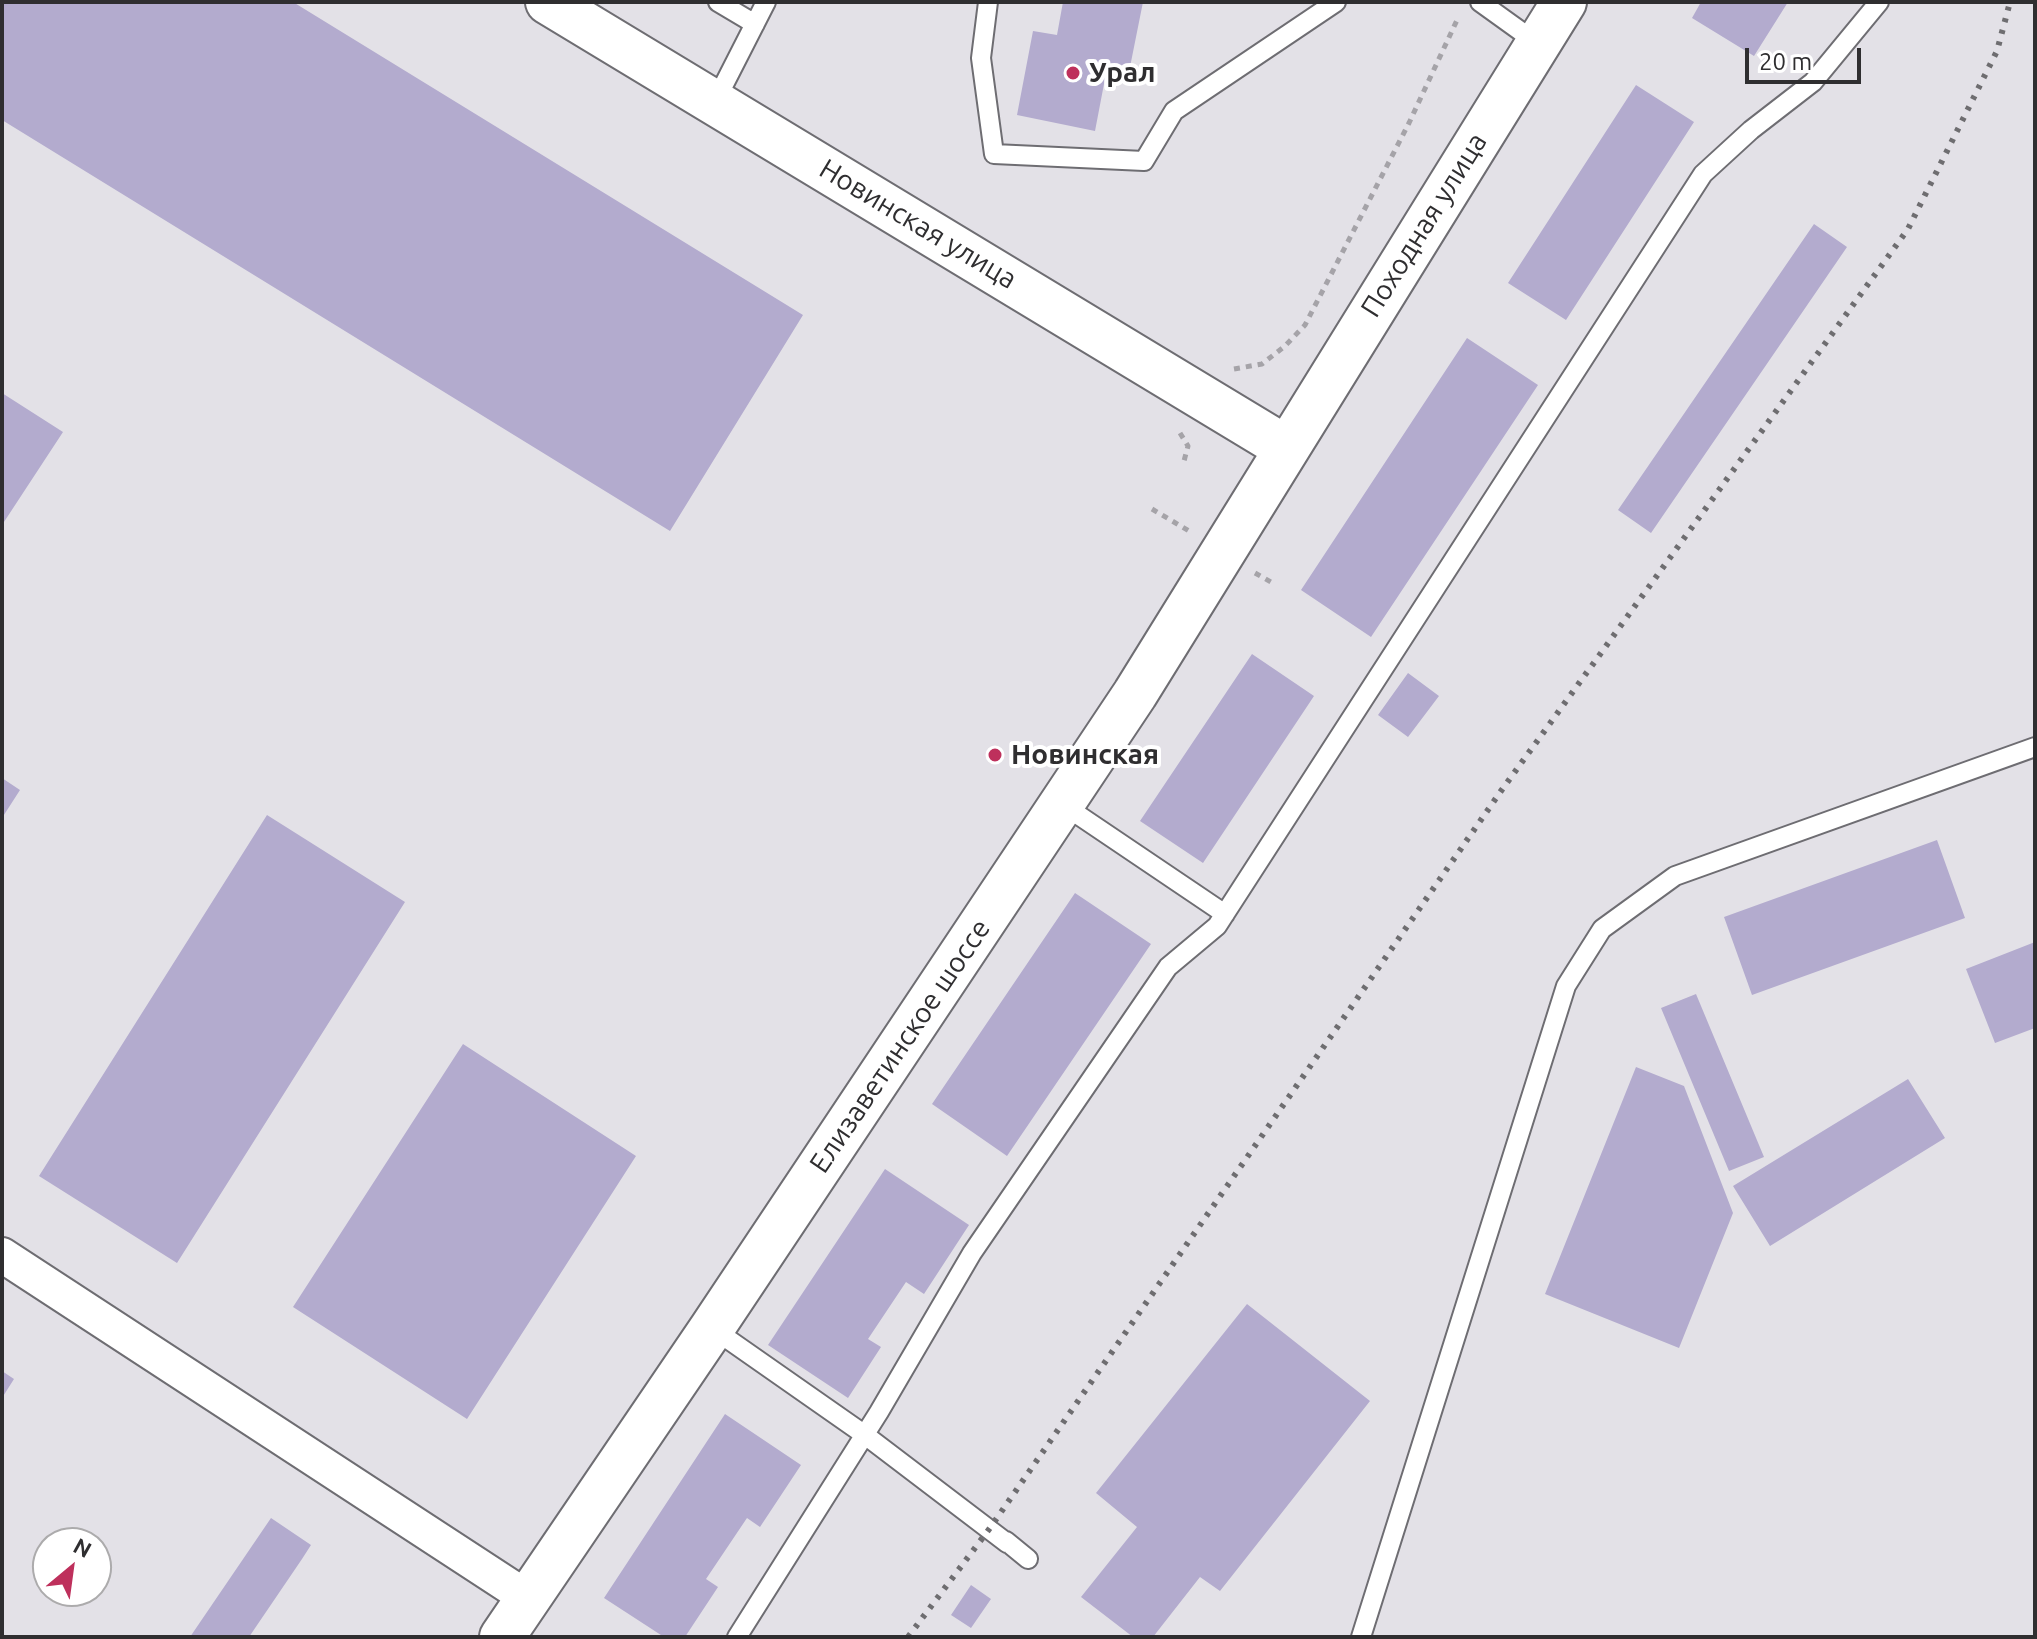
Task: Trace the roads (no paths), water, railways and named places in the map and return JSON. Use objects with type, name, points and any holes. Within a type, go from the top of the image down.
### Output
[{"type":"main road","name":"Новинская улица","points":[[548,2],[1286,448]]},
{"type":"main road","name":"Походная улица","points":[[1286,448],[1564,2]]},
{"type":"main road","name":"Елизаветинское шоссе","points":[[502,1637],[1135,694],[1286,448]]},
{"type":"street","points":[[2,1255],[529,1599]]},
{"type":"lane","points":[[718,2],[755,24]]},
{"type":"lane","points":[[715,102],[766,2]]},
{"type":"lane","points":[[988,2],[981,58],[994,154],[1144,161],[1174,111],[1336,2]]},
{"type":"lane","points":[[1480,2],[1537,43]]},
{"type":"lane","points":[[737,1637],[865,1435],[972,1253],[1168,967],[1217,926],[1703,174],[1751,130],[1813,82],[1879,2]]},
{"type":"lane","points":[[1361,1637],[1566,986],[1602,929],[1675,876],[2035,747]]},
{"type":"lane","points":[[1062,804],[1225,914]]},
{"type":"lane","points":[[712,1328],[865,1435],[1028,1559]]},
{"type":"railway","points":[[908,1637],[990,1528],[1501,791],[1908,229],[1997,51],[2010,2]]},
{"type":"place","name":"Урал","points":[[1073,73]]},
{"type":"place","name":"Новинская","points":[[995,755]]}]
